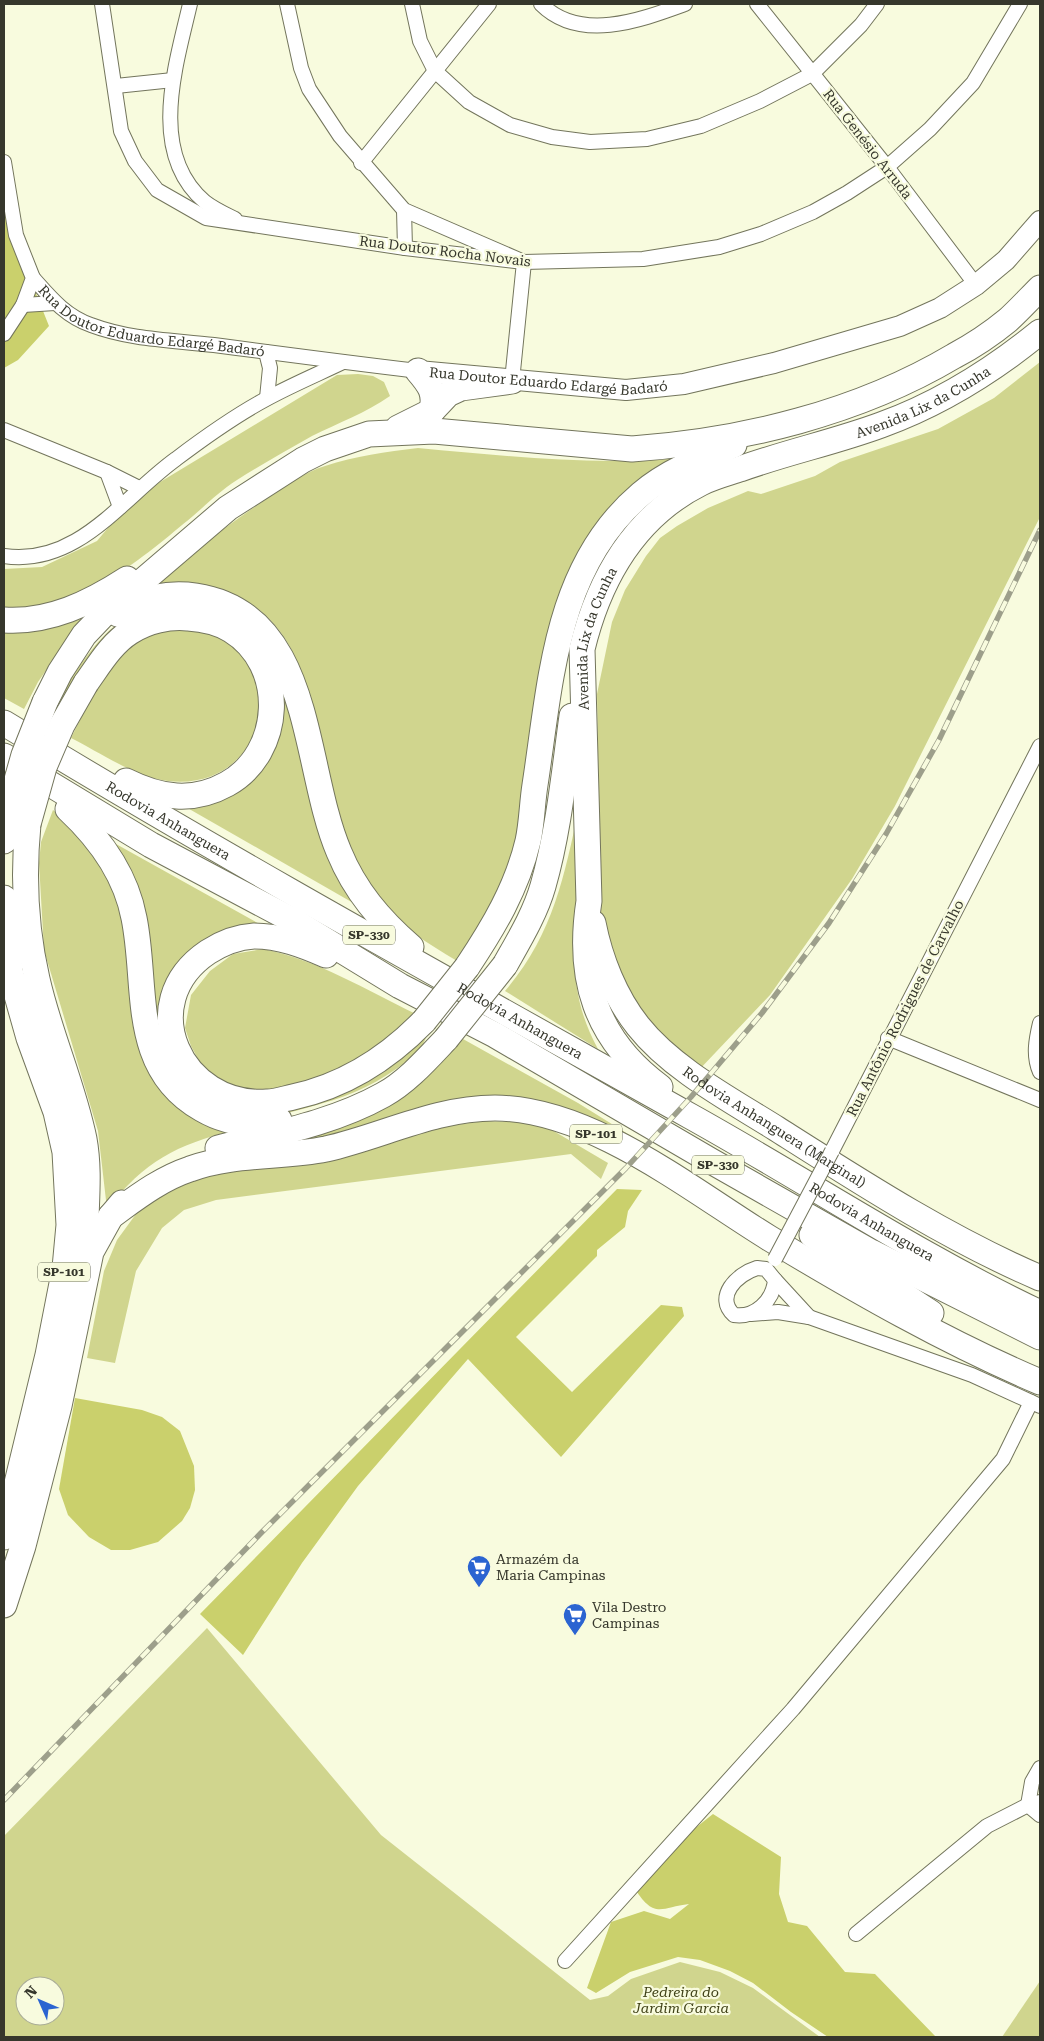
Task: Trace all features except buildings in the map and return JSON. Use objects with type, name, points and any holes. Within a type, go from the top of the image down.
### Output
[{"type":"highway","name":"Avenida Lix da Cunha","points":[[198,532],[228,508],[302,460],[325,449],[369,434],[434,431],[620,449],[662,446],[778,426],[863,401],[894,389],[939,366],[977,343],[1007,321],[1040,288]]},
{"type":"highway","name":"Avenida Lix da Cunha","points":[[737,1143],[645,1076],[628,1058],[599,1014],[590,988],[584,956],[584,936],[589,901],[582,649],[598,599],[618,562],[636,535],[651,517],[668,502],[703,482],[863,431],[913,412],[954,392],[998,364],[1040,332]]},
{"type":"highway","points":[[418,372],[430,384],[435,397],[432,411]]},
{"type":"highway","points":[[386,433],[432,411],[448,394],[461,388],[512,381]]},
{"type":"highway","points":[[400,986],[297,943],[253,936],[235,939],[220,945],[202,956],[188,971],[176,990],[170,1014],[171,1030],[175,1045],[183,1062],[194,1077],[209,1088],[238,1101],[267,1102],[304,1094],[361,1072],[401,1045],[424,1020],[489,935],[508,899],[528,841],[560,630],[572,590],[590,553],[612,522],[641,493],[669,474],[778,426]]},
{"type":"highway","points":[[4,620],[34,619],[78,606],[109,590],[198,532]]},
{"type":"highway","points":[[86,1270],[85,1231],[88,1172],[84,1140],[35,972],[26,903],[24,866],[17,819],[24,755],[45,702],[60,672],[84,635],[104,614],[198,532]]},
{"type":"highway","points":[[60,672],[120,612],[146,600],[169,594],[204,597],[224,603],[247,616],[268,635],[291,676],[325,813],[354,885],[387,926],[459,974]]},
{"type":"highway","points":[[4,722],[146,791],[174,796],[196,796],[216,790],[240,777],[255,761],[265,743],[271,725],[270,689],[265,670],[253,651],[232,630],[218,623],[200,619],[170,618],[156,620],[130,632],[105,656],[86,683],[62,726],[44,767],[4,841]]},
{"type":"highway","points":[[111,1216],[148,1178],[174,1164],[215,1149],[329,1118],[385,1094],[424,1062],[446,1039],[505,965],[534,911],[543,887],[558,825],[582,649]]},
{"type":"highway","name":"Rodovia Anhanguera","points":[[4,722],[84,772],[459,974],[836,1203],[1040,1313]]},
{"type":"highway","name":"Rodovia Anhanguera","points":[[4,756],[151,845],[292,920],[400,986],[495,1035],[871,1252],[1040,1337]]},
{"type":"highway","points":[[4,772],[68,809],[151,845]]},
{"type":"highway","points":[[68,809],[84,824],[109,856],[126,892],[134,918],[140,983],[151,1048],[160,1068],[174,1087],[192,1103],[216,1117],[260,1124],[294,1117],[368,1096],[385,1094]]},
{"type":"highway","name":"SP-101","points":[[4,898],[7,963],[29,1038],[56,1112],[66,1161],[68,1225],[57,1356],[23,1546],[4,1605]]},
{"type":"highway","name":"Rodovia Anhanguera (Marginal)","points":[[589,901],[599,947],[618,994],[639,1027],[668,1056],[733,1102],[854,1180],[911,1213],[1040,1278]]},
{"type":"highway","name":"SP-101","points":[[57,1356],[91,1252],[111,1216],[161,1182],[192,1168],[225,1160],[325,1149],[455,1111],[496,1108],[540,1114],[591,1131],[662,1171],[892,1311],[1037,1396]]},
{"type":"highway","points":[[711,1161],[754,1196],[911,1302],[980,1341],[1040,1371]]},
{"type":"highway","name":"SP-101","points":[[4,1537],[48,1404]]},
{"type":"street","name":"Rua Doutor Rocha Novais","points":[[102,4],[116,86],[121,132],[135,162],[156,190],[206,218],[405,248],[524,262],[657,258],[719,246],[761,234],[812,212],[847,193],[887,167],[930,129],[973,82],[1020,4]]},
{"type":"street","points":[[190,4],[173,80],[170,123],[173,148],[186,179],[205,202],[242,224]]},
{"type":"street","points":[[287,4],[299,62],[308,89],[361,163],[404,210],[524,262],[512,381]]},
{"type":"street","points":[[412,4],[420,41],[435,71],[470,102],[510,125],[552,137],[590,142],[647,139],[701,126],[760,101],[812,74],[861,25],[877,4]]},
{"type":"street","points":[[361,163],[489,4]]},
{"type":"street","points":[[540,4],[548,11],[557,15],[594,27],[624,23],[685,4]]},
{"type":"street","name":"Rua Genésio Arruda","points":[[757,4],[887,167],[976,285]]},
{"type":"street","points":[[116,86],[173,80]]},
{"type":"street","name":"Rua Doutor Eduardo Edargé Badaró","points":[[4,162],[16,235],[33,278],[66,313],[90,325],[163,342],[212,345],[418,372],[626,390],[684,384],[774,364],[900,326],[940,308],[976,285],[1006,260],[1040,221]]},
{"type":"street","points":[[404,210],[405,248]]},
{"type":"street","points":[[4,334],[23,305],[33,278]]},
{"type":"street","points":[[23,305],[55,303]]},
{"type":"street","points":[[266,352],[270,368],[267,398]]},
{"type":"street","points":[[4,556],[15,558],[44,555],[97,528],[139,488],[176,458],[267,398],[343,362]]},
{"type":"street","points":[[4,430],[107,472],[139,488]]},
{"type":"street","points":[[107,472],[120,508]]},
{"type":"street","name":"Rua Antônio Rodrigues de Carvalho","points":[[771,1264],[832,1151],[888,1038],[1040,746]]},
{"type":"street","points":[[1040,1023],[1036,1038],[1036,1061],[1040,1072]]},
{"type":"street","points":[[888,1038],[1040,1100]]},
{"type":"street","points":[[565,1961],[793,1710],[1003,1459],[1037,1396],[809,1318],[778,1312],[734,1315],[727,1308],[725,1300],[727,1291],[750,1270],[771,1264],[775,1280],[809,1318]]},
{"type":"street","points":[[751,1314],[769,1299],[775,1280]]},
{"type":"street","points":[[1040,1768],[1032,1782],[1034,1804],[1040,1815]]},
{"type":"street","points":[[856,1934],[987,1826],[1034,1804]]},
{"type":"green space","points":[[4,146],[17,246],[49,326],[18,360],[4,368]]},
{"type":"green space","points":[[1040,362],[1040,517],[895,806],[852,879],[770,995],[698,1071],[628,1001],[601,924],[597,694],[612,622],[625,590],[646,556],[660,538],[708,508],[748,491],[761,494],[815,476],[840,462],[938,429],[994,398]]},
{"type":"green space","points":[[358,374],[373,376],[384,382],[390,396],[362,413],[312,436],[237,480],[151,550],[106,581],[82,594],[57,603],[31,608],[4,608],[4,569],[42,567],[97,541],[132,499],[337,375]]},
{"type":"green space","points":[[418,448],[550,459],[616,461],[682,458],[594,538],[522,848],[461,963],[431,945],[402,924],[377,899],[358,870],[343,833],[331,795],[317,723],[303,674],[295,656],[274,624],[244,600],[225,591],[188,584],[150,587],[193,552],[253,508],[303,476],[318,469],[348,460]]},
{"type":"green space","points":[[180,600],[200,603],[218,609],[247,625],[259,636],[279,665],[287,683],[322,840],[355,904],[184,806],[225,796],[255,777],[274,751],[282,721],[281,690],[271,661],[252,635],[225,616],[191,607],[183,607],[157,610],[133,619],[116,632],[90,662],[61,707],[55,704],[92,650],[119,622],[136,612]]},
{"type":"green space","points":[[82,618],[38,682],[24,709],[4,698],[4,629],[26,629]]},
{"type":"green space","points":[[182,627],[215,635],[240,654],[255,677],[260,703],[256,728],[245,751],[226,769],[200,780],[168,781],[156,779],[131,770],[71,738],[101,682],[132,645],[149,634]]},
{"type":"green space","points":[[579,808],[574,943],[576,978],[578,996],[583,1013],[598,1049],[505,991],[521,970],[546,927],[562,881]]},
{"type":"green space","points":[[53,810],[67,821],[117,885],[138,1009],[234,1130],[195,1142],[163,1157],[135,1178],[107,1209],[98,1131],[44,950],[39,863],[41,842]]},
{"type":"green space","points":[[116,844],[272,931],[232,935],[220,940],[197,955],[180,974],[171,996],[168,1020],[171,1044],[181,1067],[198,1087],[220,1102],[240,1108],[254,1108],[298,1102],[338,1089],[358,1080],[394,1058],[429,1031],[421,1048],[397,1069],[366,1087],[300,1110],[258,1117],[238,1115],[221,1110],[207,1102],[183,1080],[174,1067],[161,1036],[155,1007],[142,908],[133,880]]},
{"type":"green space","points":[[263,949],[303,960],[322,968],[416,1014],[350,1069],[272,1094],[225,1087],[203,1068],[191,1046],[185,1028],[191,995],[210,971],[233,954]]},
{"type":"green space","points":[[463,1039],[578,1103],[636,1139],[630,1145],[539,1108],[307,1139],[426,1076]]},
{"type":"green space","points":[[484,1121],[540,1123],[608,1163],[601,1179],[571,1154],[216,1200],[184,1210],[162,1228],[136,1271],[115,1363],[87,1358],[104,1271],[117,1240],[144,1203],[199,1173],[434,1128]]},
{"type":"green space","points":[[617,1189],[642,1190],[628,1211],[625,1227],[597,1250],[597,1256],[516,1337],[572,1392],[661,1305],[682,1307],[684,1316],[561,1457],[468,1359],[358,1486],[302,1563],[243,1655],[200,1614]]},
{"type":"green space","points":[[75,1398],[142,1410],[162,1417],[180,1431],[194,1466],[195,1490],[190,1508],[182,1521],[158,1542],[130,1550],[111,1550],[89,1537],[68,1515],[59,1489]]},
{"type":"green space","name":"Pedreira do Jardim Garcia","points":[[207,1628],[381,1835],[590,2000],[608,1996],[631,1979],[680,1962],[720,1972],[753,1988],[820,2037],[4,2037],[4,1836]]},
{"type":"green space","points":[[713,1814],[781,1857],[779,1894],[788,1922],[807,1926],[845,1972],[875,1974],[936,2037],[828,2037],[753,1983],[730,1971],[700,1960],[678,1957],[630,1972],[596,1993],[587,1988],[611,1922],[644,1911],[670,1919],[689,1904],[665,1909],[653,1908],[642,1899],[635,1889],[684,1837]]},
{"type":"green space","points":[[1040,1981],[1040,2037],[1002,2037]]},
{"type":"railway","points":[[4,1800],[261,1533],[626,1168],[691,1097],[762,1013],[829,923],[886,834],[939,740],[1040,530]]},
{"type":"place","name":"Armazém da Maria Campinas","points":[[479,1588]]},
{"type":"place","name":"Vila Destro Campinas","points":[[575,1636]]}]
